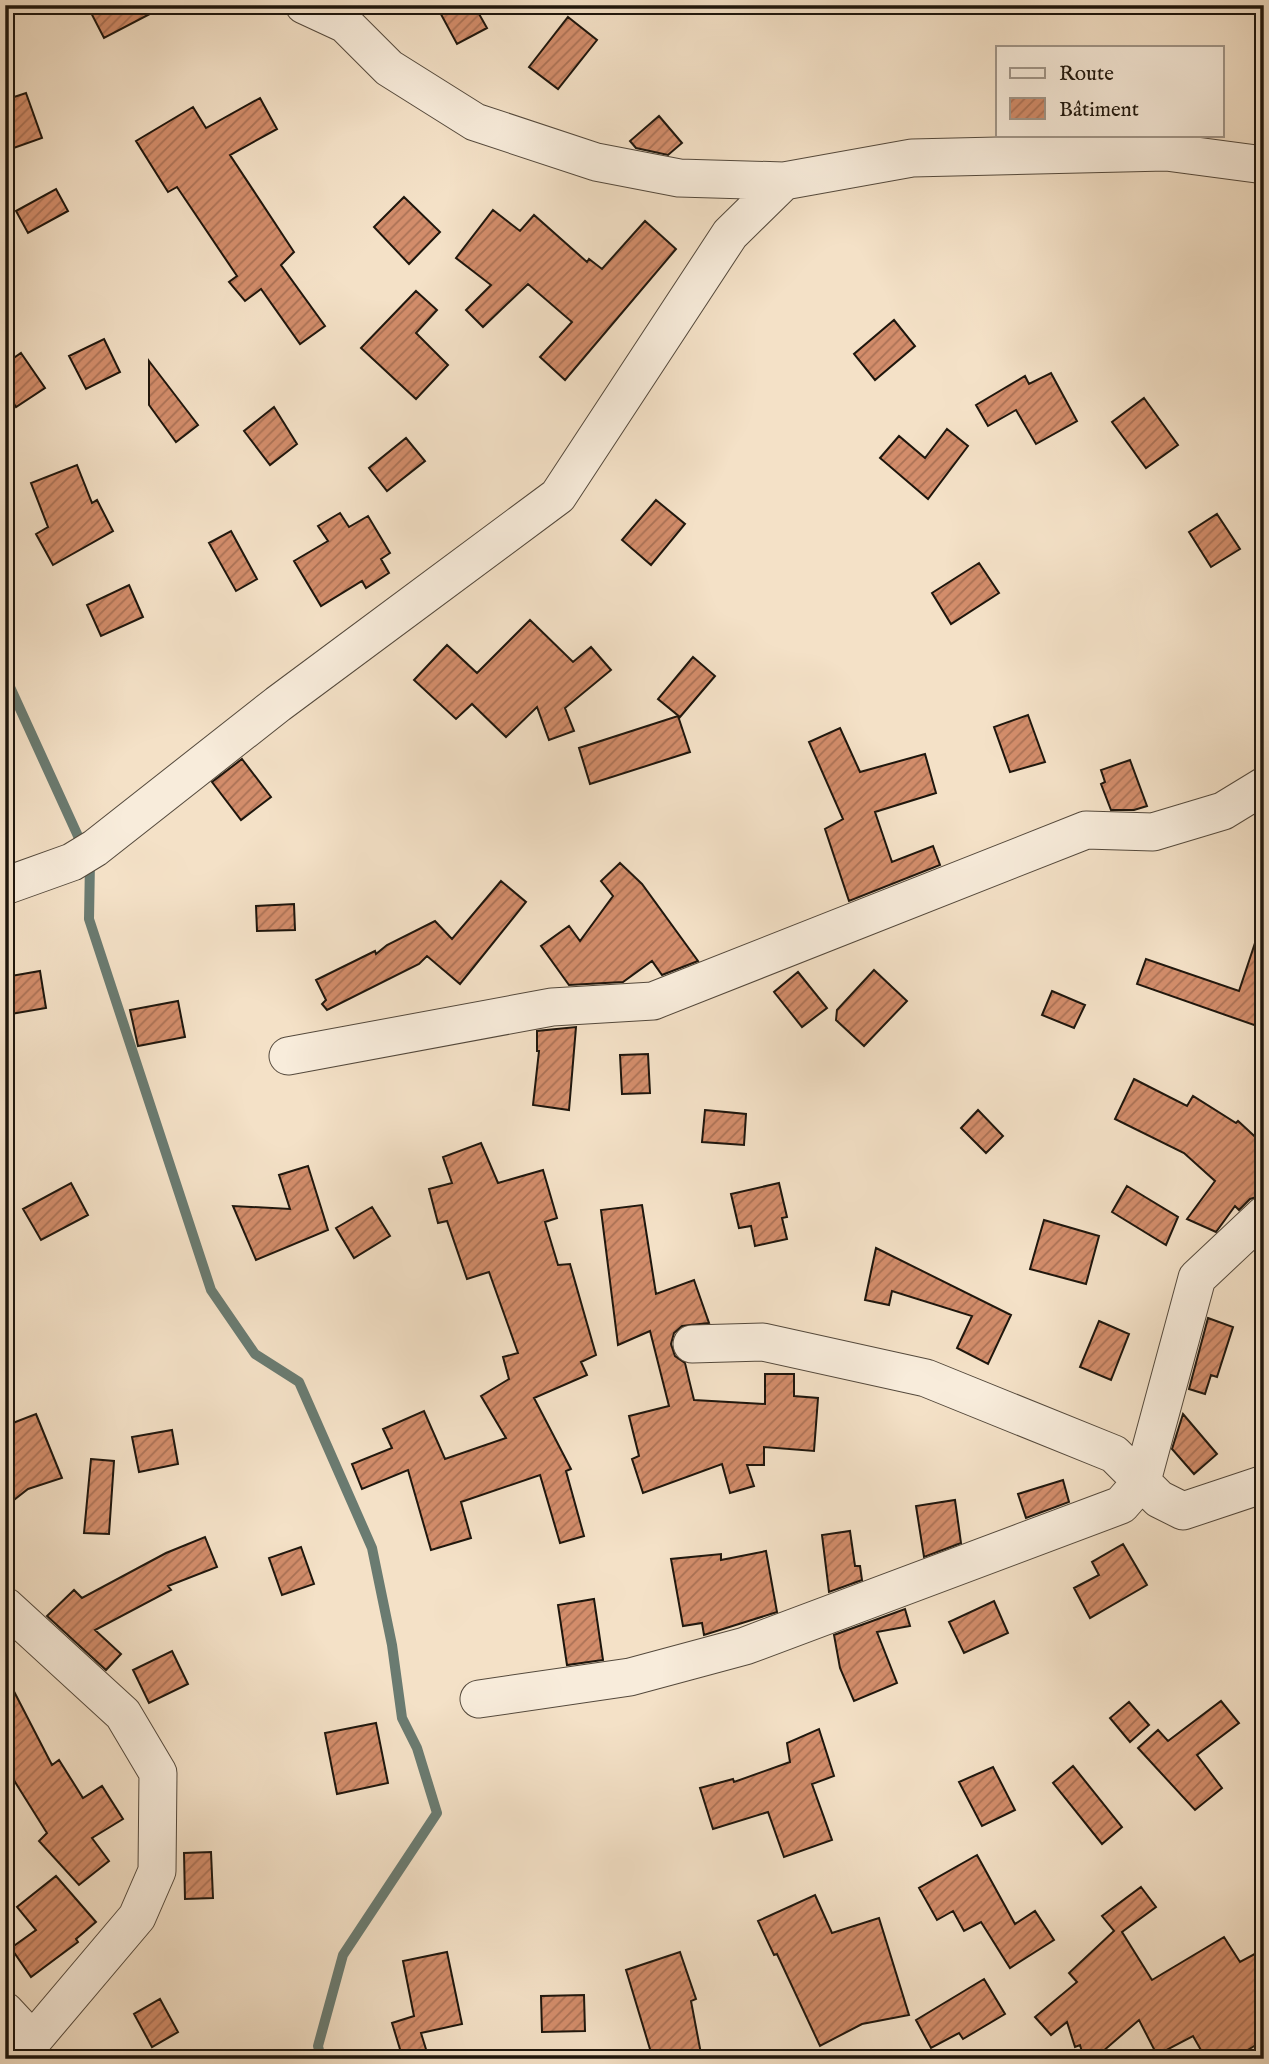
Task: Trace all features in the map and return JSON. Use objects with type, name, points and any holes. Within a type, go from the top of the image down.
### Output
[{"type":"street","points":[[304,5],[345,24],[389,68],[475,122],[596,162],[679,178],[784,181],[912,158],[1166,152],[1264,164]]},
{"type":"street","points":[[5,886],[83,855],[278,704],[558,496],[730,234],[784,181]]},
{"type":"street","points":[[288,1056],[552,1007],[653,1001],[1086,830],[1153,832],[1223,811],[1264,786]]},
{"type":"street","points":[[479,1699],[630,1677],[744,1646],[1121,1505],[1142,1481],[1197,1278],[1264,1215]]},
{"type":"street","points":[[692,1344],[763,1342],[926,1378],[1114,1454],[1160,1499],[1183,1511],[1264,1484]]},
{"type":"street","points":[[5,1606],[123,1714],[158,1773],[157,1871],[137,1917],[25,2050],[5,2011]]},
{"type":"building","points":[[87,5],[167,5],[104,38]]},
{"type":"building","points":[[436,5],[474,5],[487,28],[457,44]]},
{"type":"building","points":[[568,17],[597,40],[558,89],[529,67]]},
{"type":"building","points":[[26,93],[42,138],[5,151],[5,100]]},
{"type":"building","points":[[260,98],[277,129],[230,155],[294,252],[281,265],[325,326],[300,344],[261,289],[245,301],[229,282],[237,276],[177,187],[168,192],[136,141],[193,107],[206,128]]},
{"type":"building","points":[[659,116],[682,143],[668,155],[636,148],[630,141]]},
{"type":"building","points":[[56,189],[68,211],[28,233],[16,211]]},
{"type":"building","points":[[404,197],[440,232],[409,264],[374,227]]},
{"type":"building","points":[[493,210],[520,231],[534,215],[587,262],[589,259],[602,269],[645,221],[676,249],[565,380],[540,357],[572,322],[528,284],[483,327],[466,310],[491,285],[456,258]]},
{"type":"building","points":[[416,291],[437,310],[416,333],[448,365],[416,399],[361,348]]},
{"type":"building","points":[[894,320],[915,346],[875,380],[854,354]]},
{"type":"building","points":[[104,339],[120,372],[86,389],[69,356]]},
{"type":"building","points":[[21,353],[45,388],[16,407],[5,390],[5,364]]},
{"type":"building","points":[[149,361],[198,425],[176,442],[149,405]]},
{"type":"building","points":[[1051,373],[1077,421],[1036,444],[1016,410],[988,426],[976,405],[1025,376],[1029,384]]},
{"type":"building","points":[[1144,398],[1178,445],[1146,468],[1112,422]]},
{"type":"building","points":[[274,407],[297,444],[270,465],[244,431]]},
{"type":"building","points":[[947,429],[968,446],[928,499],[880,458],[899,436],[925,458]]},
{"type":"building","points":[[406,438],[425,461],[387,491],[369,468]]},
{"type":"building","points":[[77,465],[92,503],[97,500],[113,531],[53,565],[36,534],[48,527],[31,483]]},
{"type":"building","points":[[656,500],[685,524],[651,565],[622,540]]},
{"type":"building","points":[[340,513],[349,527],[368,516],[390,553],[381,559],[389,573],[366,588],[362,581],[321,606],[294,561],[328,541],[318,526]]},
{"type":"building","points":[[1217,514],[1240,549],[1211,567],[1189,532]]},
{"type":"building","points":[[231,531],[257,579],[236,591],[209,543]]},
{"type":"building","points":[[979,563],[999,593],[951,624],[932,593]]},
{"type":"building","points":[[129,585],[143,617],[101,636],[87,605]]},
{"type":"building","points":[[530,620],[573,662],[591,647],[611,670],[565,708],[574,731],[549,740],[537,707],[506,737],[472,704],[456,719],[414,680],[447,645],[477,673]]},
{"type":"building","points":[[693,657],[715,676],[680,717],[658,699]]},
{"type":"building","points":[[1028,715],[1045,762],[1010,772],[994,727]]},
{"type":"building","points":[[678,716],[690,752],[590,784],[579,748]]},
{"type":"building","points":[[840,728],[860,772],[925,754],[936,793],[875,812],[892,862],[933,846],[940,865],[849,901],[825,829],[843,819],[809,742]]},
{"type":"building","points":[[242,759],[271,797],[241,820],[212,782]]},
{"type":"building","points":[[1130,760],[1147,806],[1134,810],[1111,810],[1101,784],[1105,782],[1101,770]]},
{"type":"building","points":[[620,863],[642,884],[698,961],[662,975],[652,961],[623,982],[569,985],[541,946],[569,926],[580,941],[613,896],[601,881]]},
{"type":"building","points":[[501,881],[526,902],[460,984],[427,956],[419,964],[327,1010],[322,1004],[326,1000],[316,980],[375,951],[376,954],[387,945],[435,921],[452,939]]},
{"type":"building","points":[[294,904],[295,930],[257,931],[256,906]]},
{"type":"building","points":[[1259,931],[1264,931],[1264,1007],[1257,1026],[1137,984],[1146,959],[1239,991]]},
{"type":"building","points":[[874,970],[907,1001],[864,1046],[836,1020],[837,1010]]},
{"type":"building","points":[[40,971],[46,1008],[5,1015],[5,977]]},
{"type":"building","points":[[798,972],[827,1008],[802,1027],[774,992]]},
{"type":"building","points":[[1052,991],[1085,1005],[1074,1028],[1042,1015]]},
{"type":"building","points":[[178,1001],[185,1037],[138,1046],[130,1010]]},
{"type":"building","points":[[576,1027],[569,1110],[533,1105],[539,1051],[537,1031]]},
{"type":"building","points":[[648,1054],[650,1093],[622,1094],[620,1055]]},
{"type":"building","points":[[1134,1079],[1187,1106],[1193,1096],[1236,1123],[1238,1121],[1264,1145],[1264,1195],[1250,1199],[1239,1210],[1235,1206],[1216,1232],[1187,1219],[1215,1181],[1184,1153],[1115,1119]]},
{"type":"building","points":[[705,1110],[746,1114],[744,1145],[702,1142]]},
{"type":"building","points":[[978,1110],[1003,1136],[986,1153],[961,1128]]},
{"type":"building","points":[[481,1143],[498,1183],[543,1170],[557,1218],[545,1222],[558,1265],[570,1264],[596,1355],[581,1362],[587,1375],[534,1398],[571,1469],[566,1471],[584,1536],[560,1543],[540,1475],[461,1502],[471,1538],[431,1550],[408,1470],[362,1489],[352,1464],[392,1448],[383,1429],[424,1411],[445,1459],[506,1438],[481,1396],[509,1379],[503,1357],[518,1353],[489,1272],[467,1279],[447,1221],[438,1223],[429,1189],[452,1183],[443,1157]]},
{"type":"building","points":[[308,1166],[328,1230],[256,1260],[233,1206],[290,1209],[279,1175]]},
{"type":"building","points":[[71,1183],[88,1215],[41,1240],[23,1209]]},
{"type":"building","points":[[779,1183],[787,1217],[782,1218],[787,1239],[755,1246],[751,1226],[739,1228],[731,1194]]},
{"type":"building","points":[[1127,1186],[1178,1217],[1166,1245],[1112,1212]]},
{"type":"building","points":[[642,1205],[656,1294],[694,1280],[709,1323],[682,1326],[674,1333],[671,1344],[675,1356],[685,1363],[694,1400],[765,1404],[765,1374],[794,1374],[794,1396],[818,1398],[814,1451],[764,1447],[764,1465],[747,1465],[754,1486],[730,1493],[722,1464],[643,1493],[632,1459],[639,1456],[629,1416],[669,1406],[650,1331],[618,1345],[601,1210]]},
{"type":"building","points":[[372,1207],[390,1236],[354,1258],[336,1228]]},
{"type":"building","points":[[1044,1220],[1099,1236],[1086,1284],[1030,1269]]},
{"type":"building","points":[[876,1248],[1011,1315],[988,1364],[957,1348],[972,1316],[892,1291],[889,1305],[865,1300]]},
{"type":"building","points":[[1208,1318],[1233,1327],[1217,1377],[1211,1375],[1205,1394],[1189,1389]]},
{"type":"building","points":[[1099,1321],[1129,1334],[1111,1380],[1080,1367]]},
{"type":"building","points":[[36,1414],[62,1478],[28,1489],[5,1507],[5,1426]]},
{"type":"building","points":[[1183,1414],[1217,1454],[1194,1474],[1172,1449]]},
{"type":"building","points":[[172,1430],[178,1464],[139,1472],[132,1437]]},
{"type":"building","points":[[91,1459],[114,1461],[109,1534],[84,1533]]},
{"type":"building","points":[[1063,1480],[1069,1502],[1026,1518],[1018,1494]]},
{"type":"building","points":[[955,1500],[961,1543],[924,1557],[916,1506]]},
{"type":"building","points":[[850,1531],[855,1566],[860,1566],[862,1580],[829,1592],[822,1535]]},
{"type":"building","points":[[205,1537],[217,1567],[168,1586],[171,1590],[95,1630],[121,1654],[106,1670],[47,1616],[74,1590],[82,1598],[166,1553]]},
{"type":"building","points":[[1123,1544],[1147,1585],[1090,1618],[1074,1588],[1099,1575],[1092,1562]]},
{"type":"building","points":[[301,1547],[314,1584],[282,1595],[269,1558]]},
{"type":"building","points":[[766,1551],[777,1612],[704,1635],[702,1623],[683,1626],[671,1559],[721,1554],[721,1560]]},
{"type":"building","points":[[594,1599],[603,1660],[567,1665],[558,1605]]},
{"type":"building","points":[[994,1601],[1008,1633],[964,1653],[949,1622]]},
{"type":"building","points":[[905,1609],[910,1626],[877,1632],[897,1683],[854,1701],[840,1668],[834,1635]]},
{"type":"building","points":[[172,1651],[188,1684],[149,1703],[133,1670]]},
{"type":"building","points":[[5,1674],[52,1765],[59,1760],[83,1798],[102,1786],[123,1819],[92,1838],[109,1861],[79,1885],[39,1841],[47,1833],[5,1766]]},
{"type":"building","points":[[1221,1701],[1239,1723],[1197,1755],[1222,1788],[1195,1810],[1138,1748],[1158,1730],[1168,1741]]},
{"type":"building","points":[[1129,1702],[1149,1725],[1130,1742],[1110,1718]]},
{"type":"building","points":[[376,1723],[388,1783],[337,1794],[325,1733]]},
{"type":"building","points":[[819,1729],[834,1776],[812,1784],[832,1840],[784,1857],[768,1812],[713,1829],[700,1788],[733,1779],[734,1782],[790,1762],[787,1743]]},
{"type":"building","points":[[1073,1766],[1122,1827],[1102,1844],[1053,1783]]},
{"type":"building","points":[[993,1767],[1015,1810],[982,1826],[959,1782]]},
{"type":"building","points":[[211,1852],[213,1898],[185,1899],[184,1853]]},
{"type":"building","points":[[977,1855],[1015,1924],[1035,1911],[1054,1940],[1010,1968],[981,1922],[964,1931],[953,1911],[937,1920],[919,1888]]},
{"type":"building","points":[[56,1876],[96,1922],[76,1939],[78,1942],[31,1977],[11,1948],[36,1930],[17,1907]]},
{"type":"building","points":[[1141,1887],[1156,1907],[1122,1932],[1152,1980],[1224,1937],[1240,1962],[1264,1949],[1264,2040],[1233,2059],[1206,2059],[1193,2036],[1157,2055],[1139,2020],[1094,2059],[1084,2059],[1080,2045],[1075,2047],[1067,2022],[1051,2035],[1035,2017],[1077,1982],[1069,1973],[1114,1931],[1102,1916]]},
{"type":"building","points":[[815,1895],[832,1933],[879,1918],[909,2015],[862,2024],[820,2046],[777,1954],[774,1955],[758,1921]]},
{"type":"building","points":[[447,1952],[462,2024],[421,2033],[429,2059],[403,2059],[392,2023],[414,2016],[403,1961]]},
{"type":"building","points":[[680,1952],[696,1999],[691,2001],[702,2059],[653,2059],[626,1970]]},
{"type":"building","points":[[984,1979],[1005,2014],[963,2039],[959,2033],[931,2048],[916,2020]]},
{"type":"building","points":[[584,1995],[585,2031],[542,2032],[541,1996]]},
{"type":"building","points":[[160,1999],[178,2032],[152,2047],[134,2014]]},
{"type":"waterway","points":[[5,676],[83,847]]},
{"type":"waterway","points":[[90,861],[89,919],[211,1290],[255,1354],[299,1382],[372,1548],[392,1645],[402,1718],[417,1748],[437,1813],[343,1955],[318,2046],[321,2059]]}]
